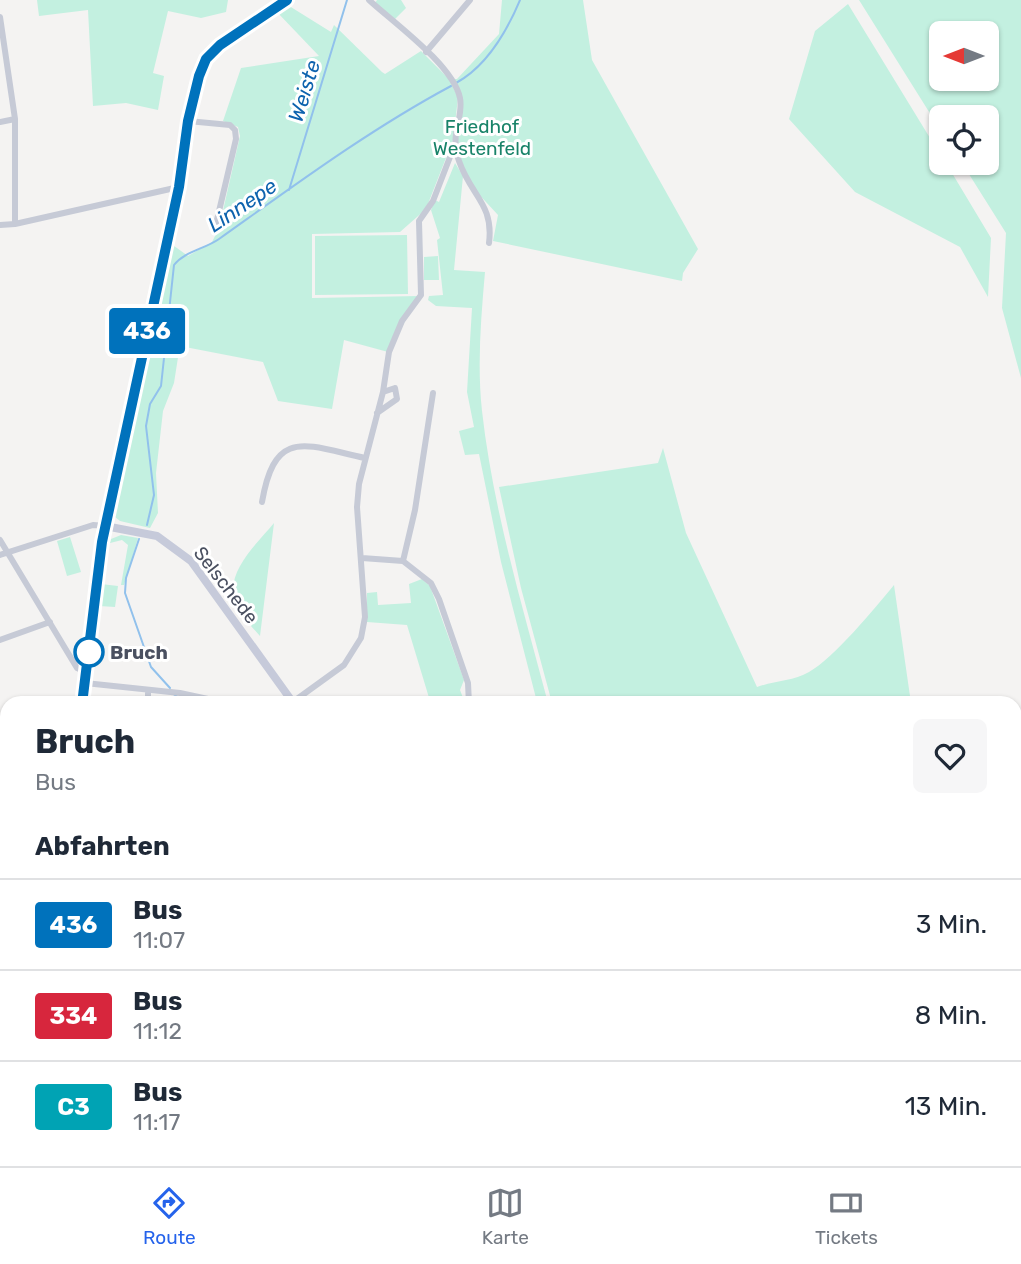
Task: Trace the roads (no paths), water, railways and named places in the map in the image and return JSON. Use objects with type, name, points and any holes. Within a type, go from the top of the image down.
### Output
[{"type":"main road","points":[[83,696],[105,526],[179,187],[188,121],[199,76],[206,59],[220,45],[287,0]]},
{"type":"main road","name":"Selschede","points":[[105,526],[157,536],[191,561],[287,696]]},
{"type":"street","points":[[302,696],[330,676],[355,651],[365,617],[357,507],[365,457],[383,392],[389,352],[402,321],[421,296],[418,221],[433,201],[454,144],[460,107],[457,89],[451,79],[369,0]]},
{"type":"street","points":[[426,52],[470,0]]},
{"type":"street","points":[[0,17],[15,119],[15,224]]},
{"type":"street","points":[[0,122],[15,119]]},
{"type":"street","points":[[188,121],[230,125],[235,130],[236,139],[216,224]]},
{"type":"street","points":[[454,144],[468,182],[490,214],[489,243]]},
{"type":"street","points":[[0,225],[15,224],[179,187]]},
{"type":"street","points":[[377,413],[397,399],[394,388],[383,392]]},
{"type":"street","points":[[403,561],[415,510],[433,393]]},
{"type":"street","points":[[262,502],[267,472],[274,459],[283,452],[307,445],[365,457]]},
{"type":"street","points":[[0,555],[93,525],[105,526]]},
{"type":"street","points":[[0,540],[78,668],[86,672]]},
{"type":"street","points":[[362,558],[403,561],[431,583],[468,683],[469,696]]},
{"type":"street","points":[[0,640],[50,622]]},
{"type":"street","points":[[85,683],[194,696]]},
{"type":"street","points":[[148,690],[148,696]]},
{"type":"waterway","name":"Weiste","points":[[289,190],[347,0]]},
{"type":"waterway","name":"Linnepe","points":[[456,83],[477,67],[495,47],[520,0]]},
{"type":"waterway","name":"Linnepe","points":[[147,525],[154,495],[146,426],[150,404],[161,386],[174,265],[184,256],[219,239],[362,140],[451,86]]},
{"type":"waterway","name":"Linnepe","points":[[139,539],[126,578],[125,593],[151,667],[170,688]]},
{"type":"waterway","name":"Linnepe","points":[[172,693],[176,696]]},
{"type":"place","name":"Bruch","points":[[89,652]]},
{"type":"park label","name":"Friedhof Westenfeld","points":[[482,137]]}]
